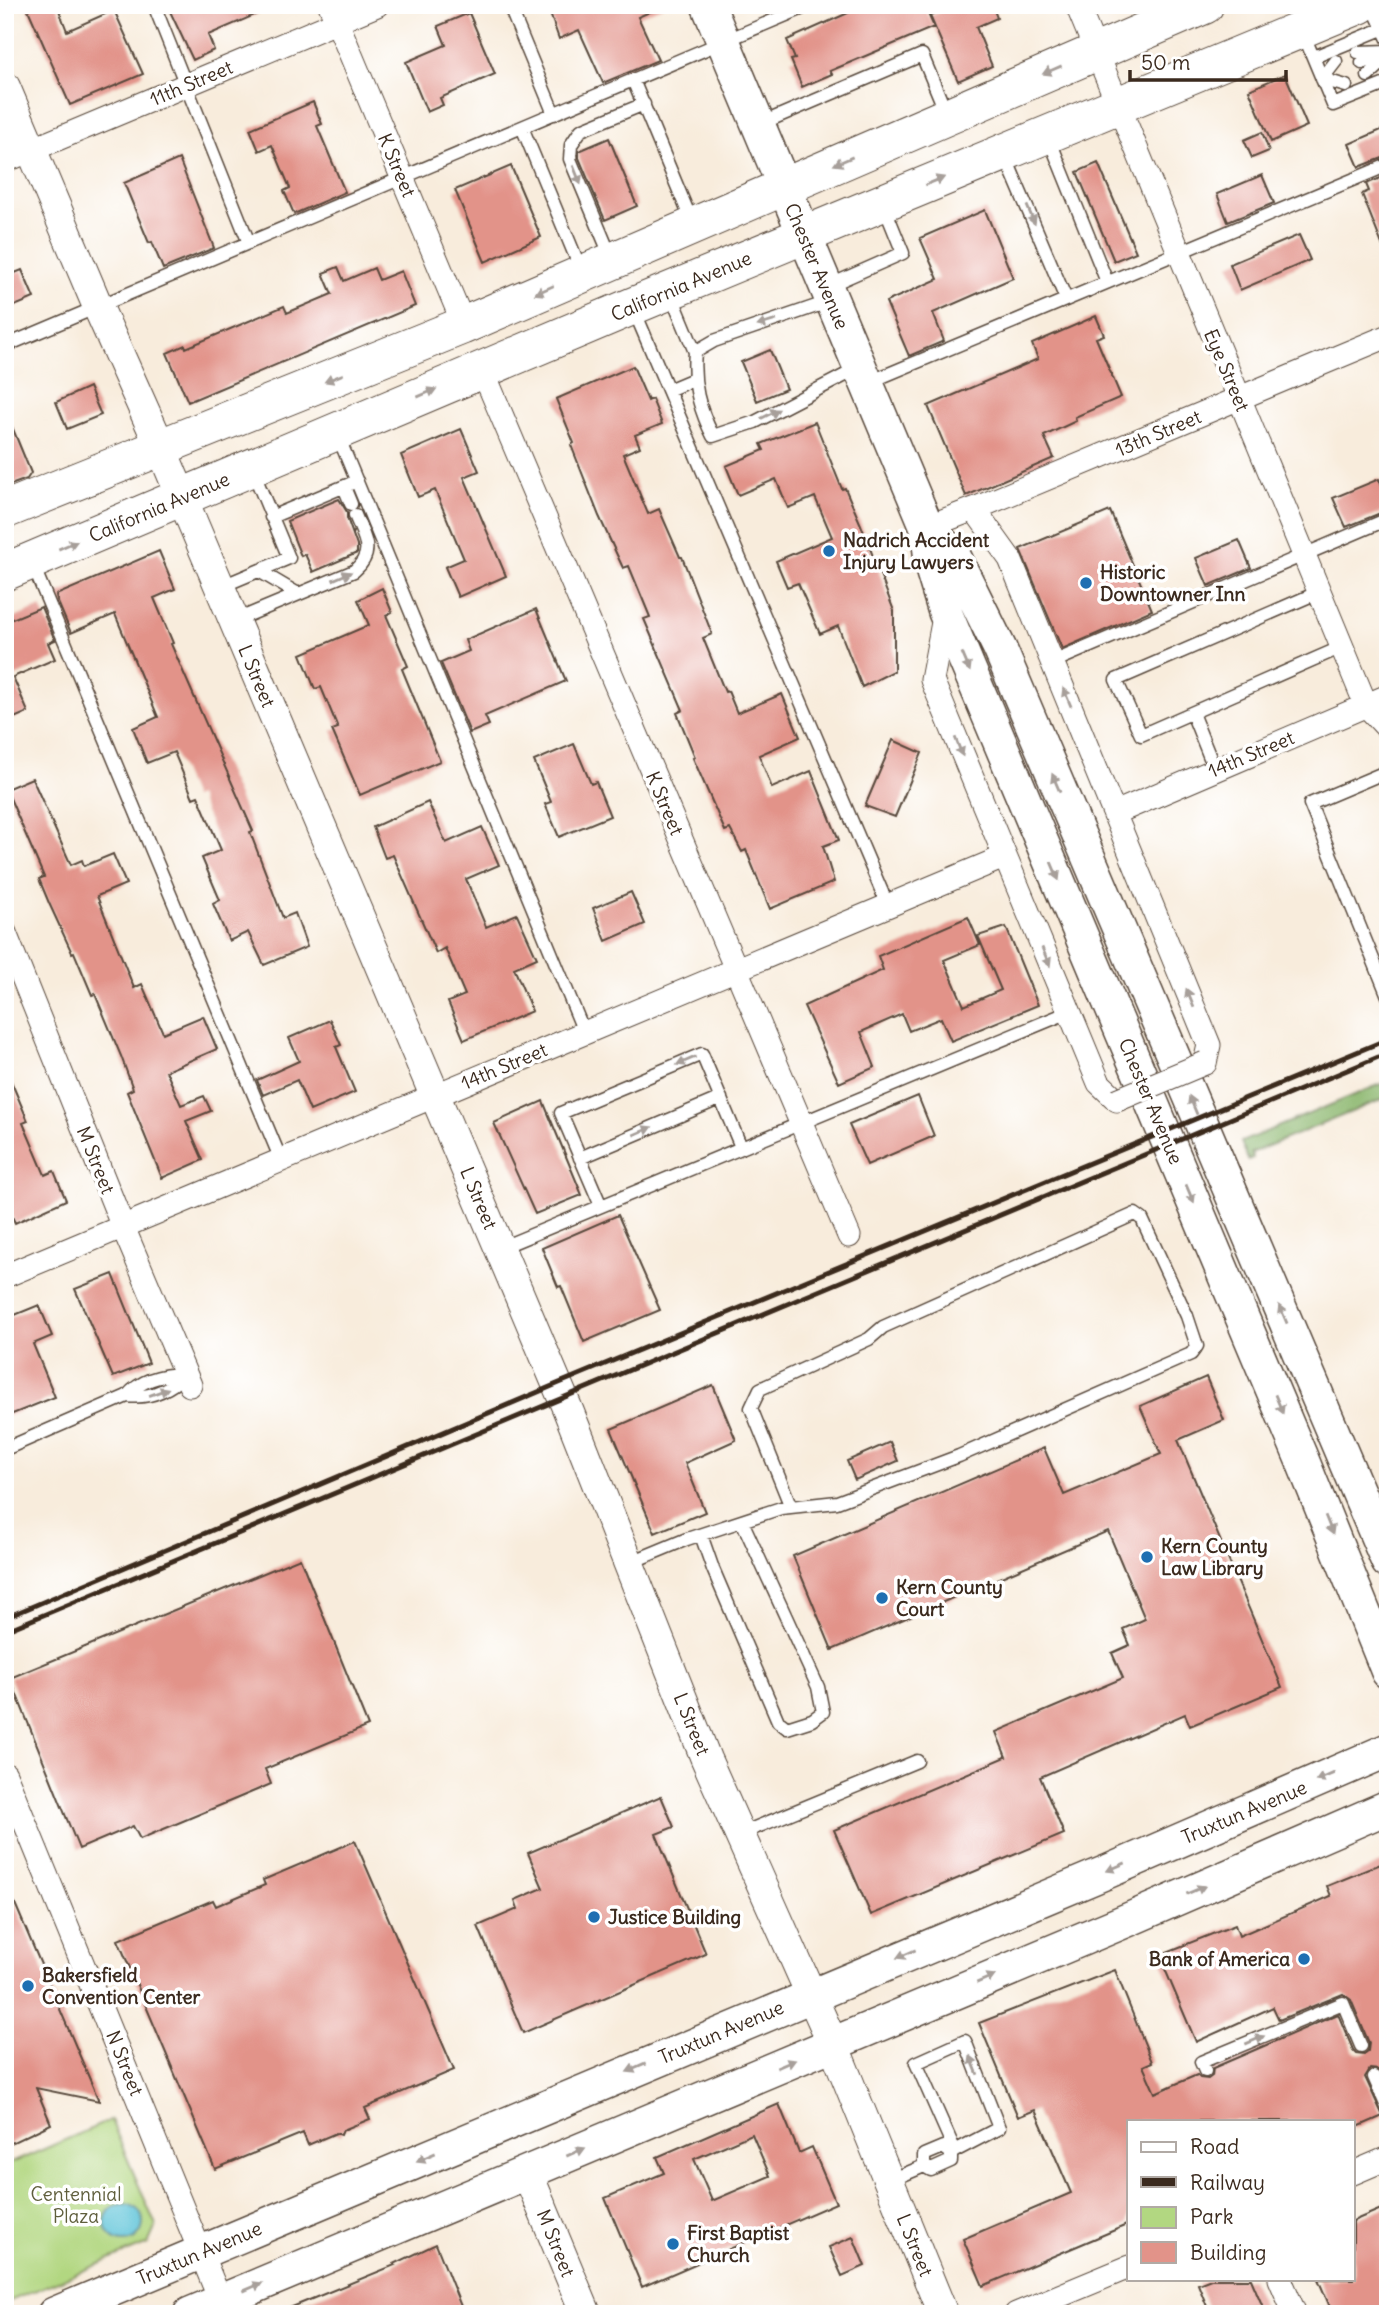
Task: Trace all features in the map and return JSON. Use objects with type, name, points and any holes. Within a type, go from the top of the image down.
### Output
[{"type":"main road","name":"Chester Avenue","points":[[708,5],[927,527],[932,569],[946,612],[1303,1462],[1388,1672]]},
{"type":"main road","points":[[5,510],[464,325],[1205,5]]},
{"type":"main road","name":"California Avenue","points":[[18,566],[670,290],[1116,106],[1308,43],[1376,24]]},
{"type":"main road","name":"Chester Avenue","points":[[927,527],[954,556],[1000,649],[1388,1562]]},
{"type":"main road","name":"Truxtun Avenue","points":[[54,2314],[1109,1871],[1388,1750]]},
{"type":"main road","points":[[190,2314],[223,2307],[527,2172],[1388,1807]]},
{"type":"street","name":"11th Street","points":[[19,155],[186,85],[334,14],[377,5]]},
{"type":"street","name":"Eye Street","points":[[1077,5],[1116,106],[1366,705],[1388,729]]},
{"type":"street","name":"K Street","points":[[334,14],[464,325]]},
{"type":"street","name":"L Street","points":[[5,87],[19,155],[98,307],[161,447],[568,1410],[706,1759],[833,2044],[943,2314]]},
{"type":"street","name":"13th Street","points":[[927,527],[1388,336]]},
{"type":"street","name":"K Street","points":[[482,369],[849,1236]]},
{"type":"street","points":[[946,612],[932,680],[1099,1083],[1117,1100],[1205,1063],[1209,1045],[1053,662],[1010,559],[974,509]]},
{"type":"street","name":"14th Street","points":[[1115,813],[1388,696]]},
{"type":"street","name":"14th Street","points":[[5,1276],[1004,858]]},
{"type":"street","name":"M Street","points":[[5,933],[123,1227],[188,1379]]},
{"type":"street","name":"N Street","points":[[5,1774],[223,2307]]},
{"type":"street","points":[[1354,2173],[1388,2158]]},
{"type":"street","name":"M Street","points":[[527,2172],[586,2314]]},
{"type":"street","points":[[1017,2314],[1127,2268]]},
{"type":"street","points":[[1280,2280],[1295,2314]]},
{"type":"lane","points":[[154,5],[249,243]]},
{"type":"lane","points":[[509,5],[554,114]]},
{"type":"lane","points":[[5,346],[810,5]]},
{"type":"lane","points":[[1372,5],[1376,24]]},
{"type":"lane","points":[[1308,43],[1333,105],[1388,83]]},
{"type":"lane","points":[[1360,58],[1388,54]]},
{"type":"lane","points":[[1368,76],[1388,54]]},
{"type":"lane","points":[[758,125],[922,55],[948,115]]},
{"type":"lane","points":[[1322,79],[1338,66]]},
{"type":"lane","points":[[1322,79],[1346,86]]},
{"type":"lane","points":[[634,80],[694,225]]},
{"type":"lane","points":[[597,267],[570,159],[571,145],[581,130],[644,104]]},
{"type":"lane","points":[[522,127],[597,267]]},
{"type":"lane","points":[[1047,134],[1107,282]]},
{"type":"lane","points":[[1004,152],[1066,299]]},
{"type":"lane","points":[[670,290],[695,352],[694,379],[701,414],[713,436],[755,422],[863,375],[1066,299],[1388,165]]},
{"type":"lane","points":[[695,352],[714,341],[829,294],[902,253],[882,202]]},
{"type":"lane","points":[[633,306],[888,906]]},
{"type":"lane","points":[[668,390],[694,379]]},
{"type":"lane","points":[[336,432],[584,1032]]},
{"type":"lane","points":[[220,587],[289,558],[252,468]]},
{"type":"lane","points":[[271,517],[356,481]]},
{"type":"lane","points":[[234,621],[354,571],[363,564],[367,544],[344,487]]},
{"type":"lane","points":[[1053,662],[1388,519]]},
{"type":"lane","points":[[18,566],[281,1160]]},
{"type":"lane","points":[[259,571],[298,594]]},
{"type":"lane","points":[[1319,592],[1116,680],[1141,736],[1342,647]]},
{"type":"lane","points":[[1192,713],[1216,770]]},
{"type":"lane","points":[[1388,771],[1310,804],[1388,996]]},
{"type":"lane","points":[[500,1248],[1069,1012]]},
{"type":"lane","points":[[601,1206],[561,1113],[702,1054],[741,1147]]},
{"type":"lane","points":[[580,1158],[721,1098]]},
{"type":"lane","points":[[629,1563],[781,1508],[837,1503],[948,1460],[1191,1354],[1197,1346],[1187,1316],[1142,1219],[1135,1214],[1040,1256],[883,1327],[869,1339],[760,1389],[751,1408],[792,1507]]},
{"type":"lane","points":[[5,1449],[127,1396],[135,1387],[166,1374],[188,1379]]},
{"type":"lane","points":[[701,1535],[778,1721],[787,1728],[812,1720],[823,1712],[818,1688],[742,1521]]},
{"type":"lane","points":[[740,1834],[917,1761]]},
{"type":"lane","points":[[1205,2071],[1201,2062],[1343,2003],[1362,2046]]},
{"type":"lane","points":[[965,2041],[999,2128],[953,2152],[916,2063],[965,2041]]},
{"type":"lane","points":[[1374,2077],[1388,2109]]},
{"type":"lane","points":[[889,2181],[924,2166],[924,2155],[943,2147],[953,2152]]},
{"type":"green space","points":[[1388,1081],[1388,1097],[1251,1153],[1253,1158],[1248,1160],[1241,1142]]},
{"type":"green space","name":"Centennial Plaza","points":[[111,2120],[156,2226],[148,2244],[5,2303],[5,2166]]},
{"type":"water","points":[[124,2204],[137,2210],[143,2223],[137,2236],[124,2242],[111,2236],[105,2223],[111,2210]]},
{"type":"building","points":[[26,5],[57,5],[67,31],[114,10],[143,74],[70,105]]},
{"type":"building","points":[[167,5],[278,5],[208,35],[214,50],[193,60]]},
{"type":"building","points":[[547,5],[666,5],[638,17],[658,60],[603,83],[579,30],[559,39]]},
{"type":"building","points":[[866,5],[924,5],[934,27],[830,71],[832,74],[802,87],[791,60],[795,59],[787,40]]},
{"type":"building","points":[[955,5],[992,5],[997,18],[976,27],[992,66],[958,81],[930,16]]},
{"type":"building","points":[[469,13],[495,74],[440,98],[443,105],[427,112],[406,62],[446,45],[438,26]]},
{"type":"building","points":[[1285,74],[1307,126],[1271,142],[1249,90]]},
{"type":"building","points":[[313,102],[322,124],[317,126],[345,192],[294,214],[284,191],[290,188],[272,145],[259,151],[250,129]]},
{"type":"building","points":[[1388,127],[1388,156],[1359,167],[1349,144]]},
{"type":"building","points":[[1262,132],[1269,151],[1252,158],[1244,140]]},
{"type":"building","points":[[609,138],[637,206],[605,220],[579,158],[579,151]]},
{"type":"building","points":[[179,159],[214,248],[163,269],[124,183]]},
{"type":"building","points":[[1098,163],[1136,252],[1114,261],[1077,172]]},
{"type":"building","points":[[511,166],[541,237],[485,262],[455,190]]},
{"type":"building","points":[[1262,175],[1274,203],[1228,222],[1217,194]]},
{"type":"building","points":[[1388,175],[1387,257],[1362,194],[1369,191],[1366,184]]},
{"type":"building","points":[[985,210],[1013,278],[933,313],[944,341],[909,356],[886,302],[938,279],[920,238]]},
{"type":"building","points":[[1299,235],[1310,260],[1240,290],[1230,264]]},
{"type":"building","points":[[338,267],[344,281],[374,268],[379,280],[401,271],[415,306],[188,402],[167,353],[185,345],[186,348],[284,306],[287,313],[332,294],[323,273]]},
{"type":"building","points":[[22,270],[34,298],[5,310],[5,277]]},
{"type":"building","points":[[1096,316],[1104,335],[1096,338],[1121,397],[1075,417],[1076,421],[1044,436],[1054,458],[966,496],[928,406],[1038,359],[1032,344]]},
{"type":"building","points":[[770,350],[786,389],[757,401],[741,362]]},
{"type":"building","points":[[633,366],[648,401],[652,399],[662,424],[635,435],[640,447],[623,454],[648,514],[659,509],[682,557],[712,634],[703,638],[725,692],[728,691],[737,713],[782,694],[800,737],[759,755],[772,788],[811,771],[839,840],[823,846],[834,882],[770,909],[746,850],[742,852],[730,829],[725,831],[693,758],[695,757],[677,713],[683,710],[644,619],[650,617],[629,566],[623,568],[599,516],[556,399]]},
{"type":"building","points":[[89,387],[101,415],[67,429],[56,402]]},
{"type":"building","points":[[6,412],[31,473],[27,479],[5,487]]},
{"type":"building","points":[[815,422],[842,489],[845,488],[861,525],[894,611],[894,671],[862,687],[838,626],[820,634],[798,583],[787,587],[776,561],[832,537],[815,497],[788,508],[776,479],[738,495],[726,466],[764,450],[761,444]]},
{"type":"building","points":[[461,429],[479,471],[464,477],[506,576],[458,597],[445,567],[464,559],[435,490],[418,497],[401,455]]},
{"type":"building","points":[[1379,479],[1388,501],[1388,510],[1346,527],[1333,498]]},
{"type":"building","points":[[339,499],[347,512],[357,553],[313,572],[305,554],[301,556],[287,521]]},
{"type":"building","name":"Historic Downtowner Inn","points":[[1110,511],[1152,610],[1062,649],[1020,549]]},
{"type":"building","points":[[1239,540],[1251,568],[1208,586],[1196,558]]},
{"type":"building","points":[[159,551],[175,589],[154,598],[173,643],[171,644],[253,831],[250,832],[283,918],[295,913],[307,947],[264,965],[248,932],[229,941],[213,904],[220,900],[202,858],[221,850],[198,796],[193,798],[174,752],[147,763],[133,728],[158,717],[115,614],[71,633],[57,600],[56,595]]},
{"type":"building","points":[[382,588],[392,612],[386,615],[408,666],[402,669],[440,761],[360,795],[332,730],[338,728],[321,687],[315,689],[301,654],[369,625],[358,600]]},
{"type":"building","points":[[41,607],[55,640],[48,643],[55,659],[13,677],[28,712],[5,722],[5,622]]},
{"type":"building","points":[[536,609],[566,681],[485,716],[489,725],[470,733],[441,663],[469,651],[465,640]]},
{"type":"building","points":[[893,740],[922,753],[895,817],[865,806]]},
{"type":"building","points":[[574,744],[591,784],[596,782],[610,816],[559,837],[545,804],[551,802],[534,761]]},
{"type":"building","points":[[32,778],[71,865],[82,860],[84,866],[113,854],[126,884],[97,896],[134,988],[142,984],[163,1033],[203,1016],[217,1049],[166,1071],[181,1105],[204,1096],[211,1111],[186,1121],[203,1160],[162,1178],[127,1092],[133,1089],[121,1056],[95,994],[92,995],[49,903],[39,879],[44,877],[6,789]]},
{"type":"building","points":[[428,802],[446,843],[482,827],[499,865],[466,879],[486,927],[517,914],[537,958],[514,968],[532,1011],[464,1040],[448,1002],[465,995],[445,948],[436,953],[393,855],[385,858],[373,827]]},
{"type":"building","points":[[631,892],[645,924],[606,941],[593,908]]},
{"type":"building","points":[[968,917],[980,945],[944,960],[964,1006],[1001,990],[978,936],[1006,927],[1038,1005],[951,1041],[941,1018],[909,1031],[902,1014],[861,1032],[875,1067],[839,1083],[804,1006],[883,970],[878,956]]},
{"type":"building","points":[[330,1020],[341,1045],[336,1047],[355,1092],[310,1111],[297,1080],[263,1095],[257,1080],[299,1061],[289,1038]]},
{"type":"building","points":[[5,1067],[28,1121],[23,1123],[45,1175],[54,1171],[66,1200],[15,1223],[5,1201]]},
{"type":"building","points":[[918,1096],[934,1136],[867,1165],[849,1125]]},
{"type":"building","points":[[543,1101],[582,1195],[535,1214],[494,1123]]},
{"type":"building","points":[[618,1215],[660,1310],[584,1342],[542,1248]]},
{"type":"building","points":[[113,1274],[149,1363],[113,1377],[75,1289]]},
{"type":"building","points":[[39,1305],[52,1336],[33,1344],[55,1397],[5,1417],[5,1319]]},
{"type":"building","name":"Kern County Court","points":[[1206,1377],[1224,1420],[1178,1440],[1282,1687],[1190,1726],[1185,1714],[1040,1777],[1064,1834],[871,1915],[834,1830],[1006,1757],[996,1732],[1123,1678],[1112,1653],[1130,1645],[1123,1629],[1145,1619],[1108,1531],[832,1650],[793,1556],[1044,1448],[1064,1495],[1161,1454],[1140,1406]]},
{"type":"building","points":[[713,1385],[736,1440],[685,1463],[705,1512],[655,1533],[611,1429]]},
{"type":"building","points":[[890,1442],[898,1461],[855,1480],[847,1461]]},
{"type":"building","points":[[300,1558],[368,1726],[265,1769],[271,1784],[257,1790],[140,1839],[133,1826],[79,1849],[10,1678]]},
{"type":"building","name":"Justice Building","points":[[661,1796],[674,1827],[656,1834],[706,1954],[523,2033],[478,1926],[518,1909],[515,1900],[543,1888],[528,1853]]},
{"type":"building","points":[[355,1841],[454,2070],[365,2108],[370,2119],[343,2130],[341,2135],[336,2133],[308,2145],[303,2133],[215,2169],[118,1940],[213,1900],[216,1906],[265,1885],[263,1880]]},
{"type":"building","points":[[1388,1861],[1388,2086],[1379,2070],[1370,2069],[1365,2077],[1383,2116],[1354,2129],[1354,2120],[1127,2120],[1127,2225],[983,2286],[963,2239],[1071,2193],[1035,2110],[1018,2117],[979,2023],[1115,1970],[1152,2062],[1143,2066],[1155,2093],[1197,2075],[1208,2079],[1212,2076],[1213,2068],[1338,2014],[1353,2050],[1364,2054],[1368,2051],[1369,2043],[1351,2000],[1343,1994],[1279,2020],[1273,2007],[1196,2042],[1159,1955],[1235,1925],[1239,1936],[1331,1896],[1327,1886]]},
{"type":"building","name":"Bakersfield Convention Center","points":[[5,1880],[99,2101],[36,2088],[51,2124],[5,2146]]},
{"type":"building","points":[[779,2104],[799,2153],[812,2147],[836,2203],[642,2287],[605,2198],[664,2173],[657,2157]],"holes":[[[752,2134],[770,2176],[712,2201],[694,2159]]]},
{"type":"building","points":[[1388,2206],[1388,2314],[1333,2314],[1318,2280],[1354,2280],[1354,2221]]},
{"type":"building","points":[[853,2237],[865,2266],[842,2276],[829,2247]]},
{"type":"building","points":[[436,2244],[464,2314],[275,2314],[395,2265]]},
{"type":"building","points":[[1208,2280],[1251,2280],[1266,2314],[1210,2314],[1198,2284]]},
{"type":"railway","points":[[5,1618],[557,1384],[1388,1039]]},
{"type":"railway","points":[[5,1631],[1388,1053]]},
{"type":"place","name":"Nadrich Accident Injury Lawyers","points":[[829,551]]},
{"type":"place","name":"Historic Downtowner Inn","points":[[1086,583]]},
{"type":"place","name":"Kern County Law Library","points":[[1147,1557]]},
{"type":"place","name":"Kern County Court","points":[[882,1598]]},
{"type":"place","name":"Justice Building","points":[[594,1917]]},
{"type":"place","name":"Bank of America","points":[[1304,1959]]},
{"type":"place","name":"Bakersfield Convention Center","points":[[28,1986]]},
{"type":"place","name":"First Baptist Church","points":[[673,2244]]}]
